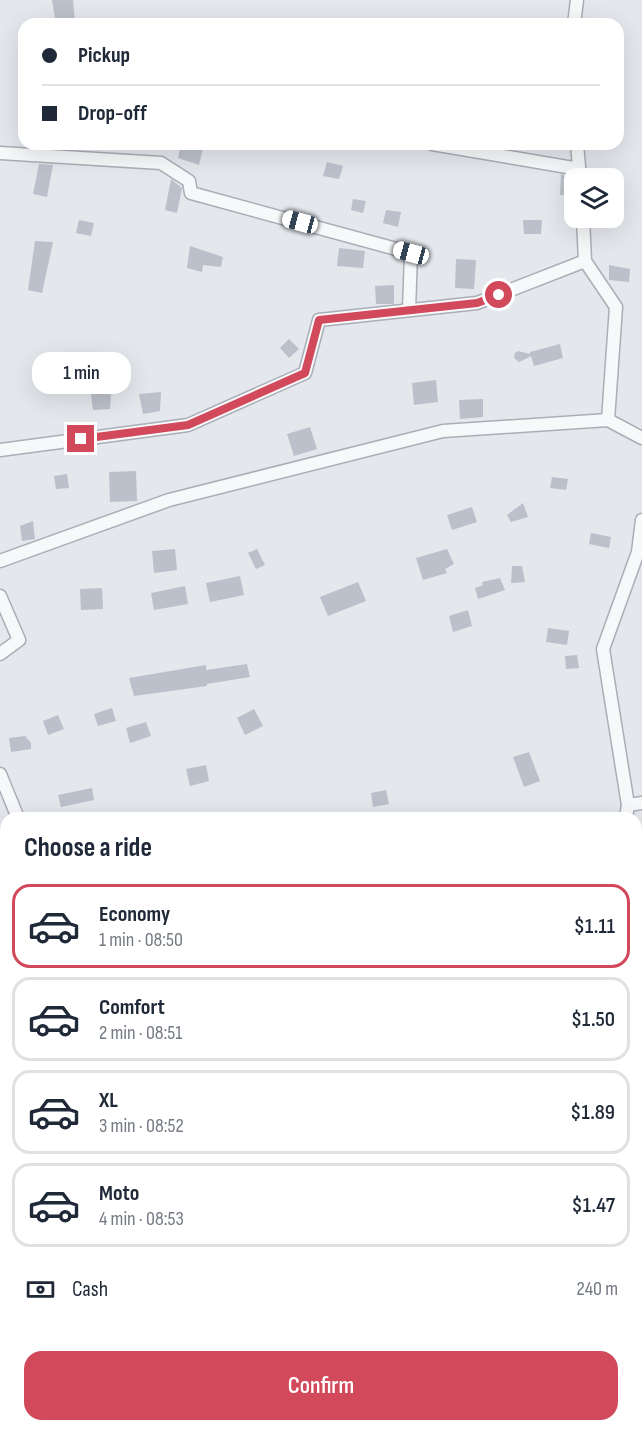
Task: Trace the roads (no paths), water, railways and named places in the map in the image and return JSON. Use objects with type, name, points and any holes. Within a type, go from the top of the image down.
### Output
[{"type":"street","points":[[575,18],[577,0]]},
{"type":"street","points":[[462,150],[564,171]]},
{"type":"street","points":[[578,150],[579,168]]},
{"type":"street","points":[[0,153],[161,163],[189,181],[191,193],[411,253],[409,310]]},
{"type":"street","points":[[583,228],[585,261],[616,308],[608,420]]},
{"type":"street","points":[[0,450],[188,425],[305,373],[319,320],[477,303],[585,261]]},
{"type":"street","points":[[0,561],[169,500],[443,431],[608,420],[642,438]]},
{"type":"street","points":[[642,520],[638,552],[603,649],[627,811],[642,803]]},
{"type":"street","points":[[0,596],[19,640],[0,654]]},
{"type":"street","points":[[0,774],[16,812]]}]
